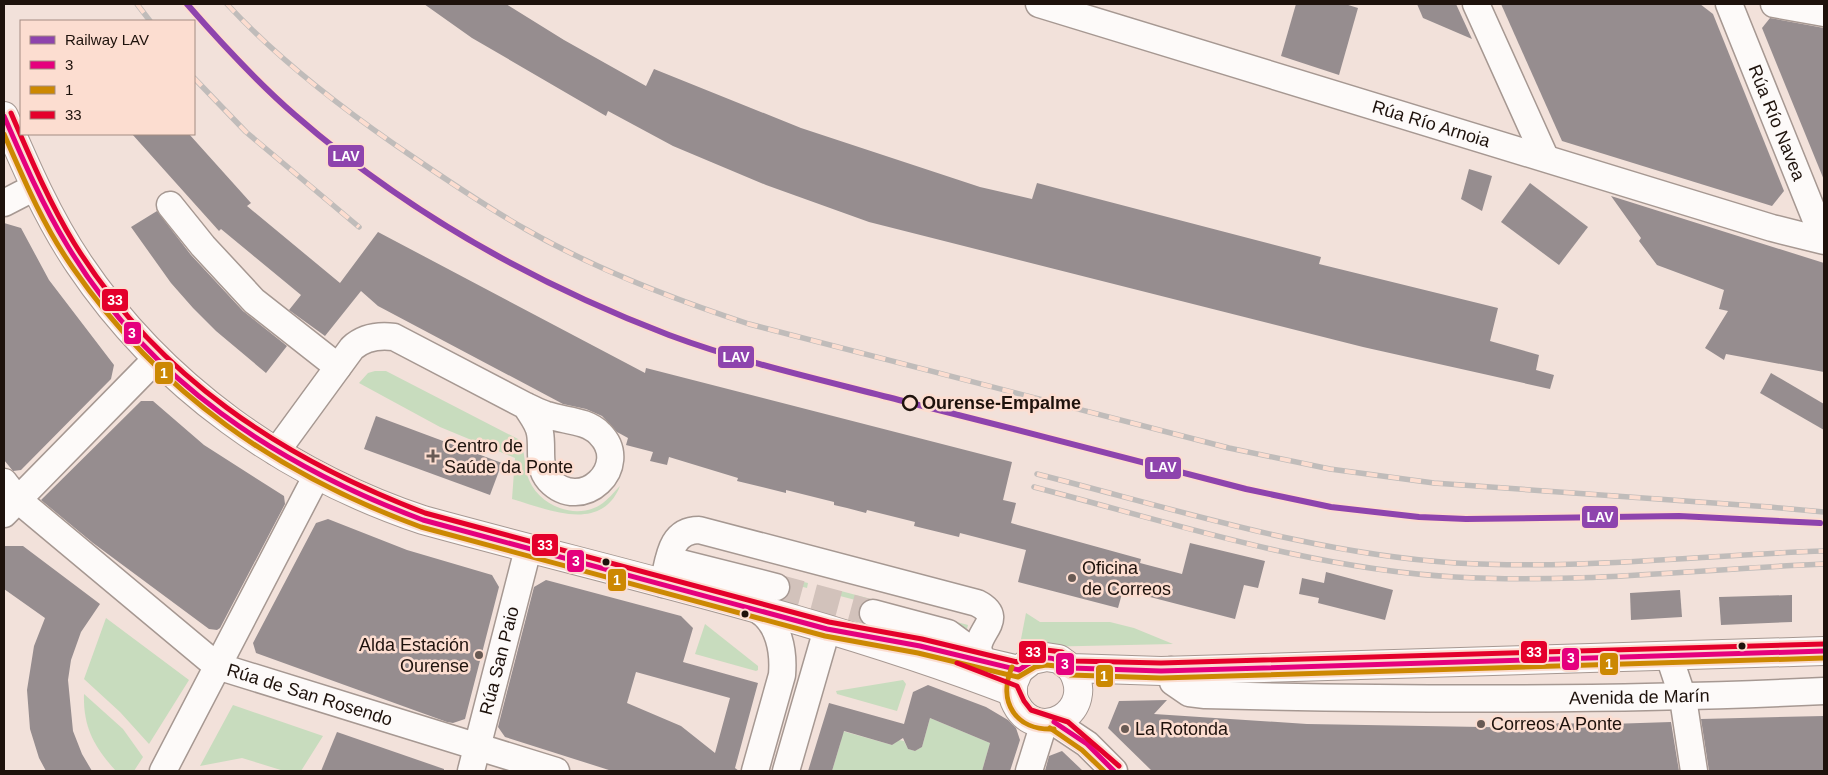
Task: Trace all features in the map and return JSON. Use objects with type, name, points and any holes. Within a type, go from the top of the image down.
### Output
[{"type":"main road","points":[[4,116],[35,187],[79,264],[110,306],[157,358],[217,411],[276,452],[317,475],[361,498],[401,513],[528,549],[666,572],[758,610],[827,629],[970,676],[1016,681]]},
{"type":"main road","points":[[827,629],[982,659],[1016,681]]},
{"type":"main road","points":[[1075,679],[1095,679],[1164,670],[1824,651]]},
{"type":"main road","points":[[1046,657],[1059,659],[1075,679],[1073,710],[1062,719],[1049,722],[1034,721],[1023,714],[1014,701],[1016,681],[1032,660],[1046,657]]},
{"type":"street","name":"Rúa Río Arnoia","points":[[1039,4],[1772,228],[1824,241]]},
{"type":"street","points":[[1476,4],[1544,157]]},
{"type":"street","name":"Rúa Río Navea","points":[[1728,4],[1824,241]]},
{"type":"street","points":[[1774,4],[1824,13]]},
{"type":"street","points":[[4,203],[35,187]]},
{"type":"street","points":[[170,205],[203,246],[254,301],[345,358]]},
{"type":"street","points":[[276,452],[345,358],[368,338],[394,336],[526,406]]},
{"type":"street","points":[[8,498],[157,358]]},
{"type":"street","points":[[163,771],[317,475]]},
{"type":"street","name":"Rúa de San Rosendo","points":[[8,498],[217,666],[474,759],[556,771]]},
{"type":"street","points":[[776,587],[666,572],[673,545],[678,537],[688,531],[699,530],[977,603],[986,609],[989,619],[986,632],[977,643],[982,659]]},
{"type":"street","name":"Rúa San Paio","points":[[474,759],[528,549]]},
{"type":"street","points":[[755,771],[782,675],[783,663],[773,624],[768,616],[758,610]]},
{"type":"street","points":[[873,613],[948,633],[982,659]]},
{"type":"street","points":[[786,771],[827,629]]},
{"type":"street","points":[[1668,656],[1683,698],[1694,771]]},
{"type":"street","points":[[1452,662],[1456,700]]},
{"type":"street","points":[[1240,668],[1243,696]]},
{"type":"street","name":"Avenida de Marín","points":[[1164,670],[1173,682],[1189,693],[1243,696],[1456,700],[1683,698],[1824,691]]},
{"type":"street","points":[[1029,771],[1049,722],[1087,744],[1114,771]]},
{"type":"green space","points":[[386,371],[518,439],[523,449],[527,475],[534,489],[541,497],[559,508],[569,511],[590,509],[603,503],[620,486],[611,501],[600,510],[587,514],[557,512],[512,499],[515,458],[440,427],[359,383],[368,373]]},
{"type":"green space","points":[[685,553],[808,583],[807,588],[684,557]]},
{"type":"green space","points":[[841,591],[968,625],[967,629],[840,596]]},
{"type":"green space","points":[[1026,613],[1040,622],[1110,622],[1134,628],[1173,644],[1037,647],[1025,644],[1021,639]]},
{"type":"green space","points":[[106,618],[189,680],[149,744],[120,712],[84,679]]},
{"type":"green space","points":[[705,624],[758,666],[758,670],[695,654]]},
{"type":"green space","points":[[903,680],[906,684],[897,711],[837,694],[836,691]]},
{"type":"green space","points":[[84,694],[123,729],[143,757],[134,771],[116,771],[96,745],[85,717]]},
{"type":"green space","points":[[233,705],[323,736],[301,771],[284,771],[242,758],[200,766]]},
{"type":"green space","points":[[930,718],[990,743],[982,771],[832,771],[841,741],[839,730],[892,745],[899,740],[904,741],[908,749],[915,751],[922,747]]},
{"type":"building","points":[[424,4],[506,4],[564,40],[646,86],[654,69],[801,128],[980,187],[1032,199],[1037,183],[1321,257],[1319,264],[1498,308],[1490,341],[1539,355],[1536,370],[1554,375],[1550,389],[1363,347],[869,222],[766,185],[673,146],[608,111],[606,116],[472,38]]},
{"type":"building","points":[[1296,4],[1345,4],[1358,8],[1339,75],[1281,56]]},
{"type":"building","points":[[1417,4],[1456,4],[1472,39],[1423,18]]},
{"type":"building","points":[[1501,4],[1700,4],[1713,14],[1784,191],[1772,206],[1562,141]]},
{"type":"building","points":[[1770,18],[1824,28],[1824,180],[1762,28]]},
{"type":"building","points":[[133,135],[190,135],[251,203],[247,206],[340,283],[378,232],[645,373],[646,368],[1012,462],[1003,500],[1016,503],[1011,523],[1141,559],[1140,563],[1182,574],[1190,543],[1265,561],[1258,588],[1244,585],[1235,619],[1123,590],[1118,608],[1018,582],[1026,550],[960,533],[959,537],[914,526],[915,522],[867,510],[866,513],[834,505],[834,502],[786,490],[786,493],[737,481],[738,478],[669,457],[667,465],[650,461],[653,452],[626,445],[628,438],[617,432],[602,416],[586,409],[563,404],[378,306],[361,291],[325,336],[289,310],[301,295],[221,229],[219,231]]},
{"type":"building","points":[[1469,169],[1492,176],[1482,211],[1461,199]]},
{"type":"building","points":[[1530,183],[1588,227],[1559,265],[1501,222]]},
{"type":"building","points":[[1611,196],[1824,263],[1824,372],[1726,354],[1724,360],[1705,348],[1728,311],[1719,309],[1724,290],[1657,265],[1639,241],[1641,238]]},
{"type":"building","points":[[157,211],[191,255],[243,311],[287,346],[266,373],[216,331],[193,308],[171,283],[131,227]]},
{"type":"building","points":[[4,223],[21,228],[49,280],[114,365],[111,379],[21,470],[13,471],[4,460]]},
{"type":"building","points":[[1771,373],[1824,404],[1824,430],[1760,393]]},
{"type":"building","points":[[141,401],[153,401],[204,445],[284,496],[285,504],[220,628],[217,630],[209,629],[93,543],[41,500]]},
{"type":"building","name":"Centro de Saúde da Ponte","points":[[376,416],[502,463],[490,495],[364,449]]},
{"type":"building","points":[[328,519],[407,550],[492,575],[499,587],[465,719],[453,723],[447,722],[256,653],[253,643],[316,523]]},
{"type":"building","points":[[4,546],[23,546],[100,604],[81,632],[71,660],[68,680],[73,731],[82,754],[92,771],[46,771],[39,758],[30,729],[27,690],[34,646],[45,618],[4,589]]},
{"type":"building","points":[[1326,572],[1393,590],[1385,620],[1318,603],[1319,598],[1299,594],[1302,578],[1324,583]]},
{"type":"building","points":[[546,580],[681,616],[693,628],[683,662],[758,683],[735,768],[739,771],[612,771],[505,737],[498,727],[534,587]],"holes":[[[636,672],[730,698],[715,753],[681,726],[627,703]]]},
{"type":"building","points":[[1680,590],[1682,617],[1631,620],[1630,593]]},
{"type":"building","points":[[1792,595],[1792,622],[1721,625],[1719,597]]},
{"type":"building","points":[[928,685],[986,707],[1008,720],[1016,728],[1020,740],[1010,771],[982,771],[990,743],[930,718],[922,747],[915,751],[908,749],[903,738],[892,745],[844,731],[832,771],[808,771],[829,703],[904,724],[913,692]]},
{"type":"building","points":[[1167,700],[1154,714],[1307,724],[1542,728],[1541,723],[1610,724],[1671,722],[1679,771],[1152,771],[1108,728],[1119,701]]},
{"type":"building","points":[[1824,716],[1824,771],[1709,771],[1701,719]]},
{"type":"building","points":[[337,732],[444,769],[444,771],[321,771]]},
{"type":"building","points":[[1062,751],[1083,771],[1045,771],[1049,756]]},
{"type":"tunnel","points":[[776,587],[873,613]]},
{"type":"railway","points":[[137,4],[149,20]]},
{"type":"railway","points":[[227,4],[265,42],[328,96],[394,144],[493,210],[527,230],[608,271],[664,294],[749,324],[1229,448],[1330,469],[1434,483],[1824,512]]},
{"type":"railway","points":[[195,79],[246,132],[359,227]]},
{"type":"railway","points":[[1037,474],[1297,540],[1403,558],[1456,563],[1548,565],[1824,551]]},
{"type":"railway","points":[[1034,487],[1243,542],[1348,565],[1402,572],[1455,577],[1547,579],[1824,564]]},
{"type":"rail line","name":"LAV","points":[[187,4],[266,89],[337,150],[381,183],[472,242],[520,268],[618,315],[697,345],[754,363],[1246,489],[1331,507],[1419,517],[1466,519],[1679,516],[1820,523]]},
{"type":"transit line","name":"33","points":[[11,113],[20,133]]},
{"type":"transit line","name":"3","points":[[4,116],[41,198],[67,245],[100,294],[137,338],[177,378],[221,413],[268,445],[317,473],[369,498],[423,520],[827,629],[920,646],[1019,670],[1033,661],[1045,658],[1057,660],[1071,668],[1161,671],[1824,651]]},
{"type":"transit line","name":"1","points":[[4,134],[35,203],[73,268],[107,313],[144,354],[184,392],[226,425],[271,455],[319,482],[369,506],[421,527],[825,636],[918,653],[1018,677],[1035,667],[1046,665],[1056,666],[1070,675],[1161,678],[1824,658]]},
{"type":"transit line","name":"33","points":[[21,135],[48,195],[74,243],[107,291],[144,334],[184,373],[227,408],[273,439],[321,466],[372,491],[425,513],[829,622],[922,639],[1017,662],[1029,653],[1046,650],[1062,652],[1074,661],[1161,663],[1824,644]]},
{"type":"transit line","name":"33","points":[[957,663],[1017,686],[1024,701],[1031,710],[1068,722],[1119,766]]},
{"type":"transit line","name":"1","points":[[1012,667],[1007,692],[1013,712],[1029,725],[1054,729]]},
{"type":"transit line","name":"3","points":[[1054,722],[1087,744],[1114,771]]},
{"type":"transit line","name":"1","points":[[1050,728],[1082,750],[1104,771]]},
{"type":"place","name":"Ourense-Empalme","points":[[910,403]]},
{"type":"place","name":"Centro de Saúde da Ponte","points":[[433,456]]},
{"type":"place","name":"Oficina de Correos","points":[[1072,578]]},
{"type":"place","name":"Alda Estación Ourense","points":[[479,655]]},
{"type":"place","name":"Correos A Ponte","points":[[1481,724]]},
{"type":"place","name":"La Rotonda","points":[[1125,729]]}]
